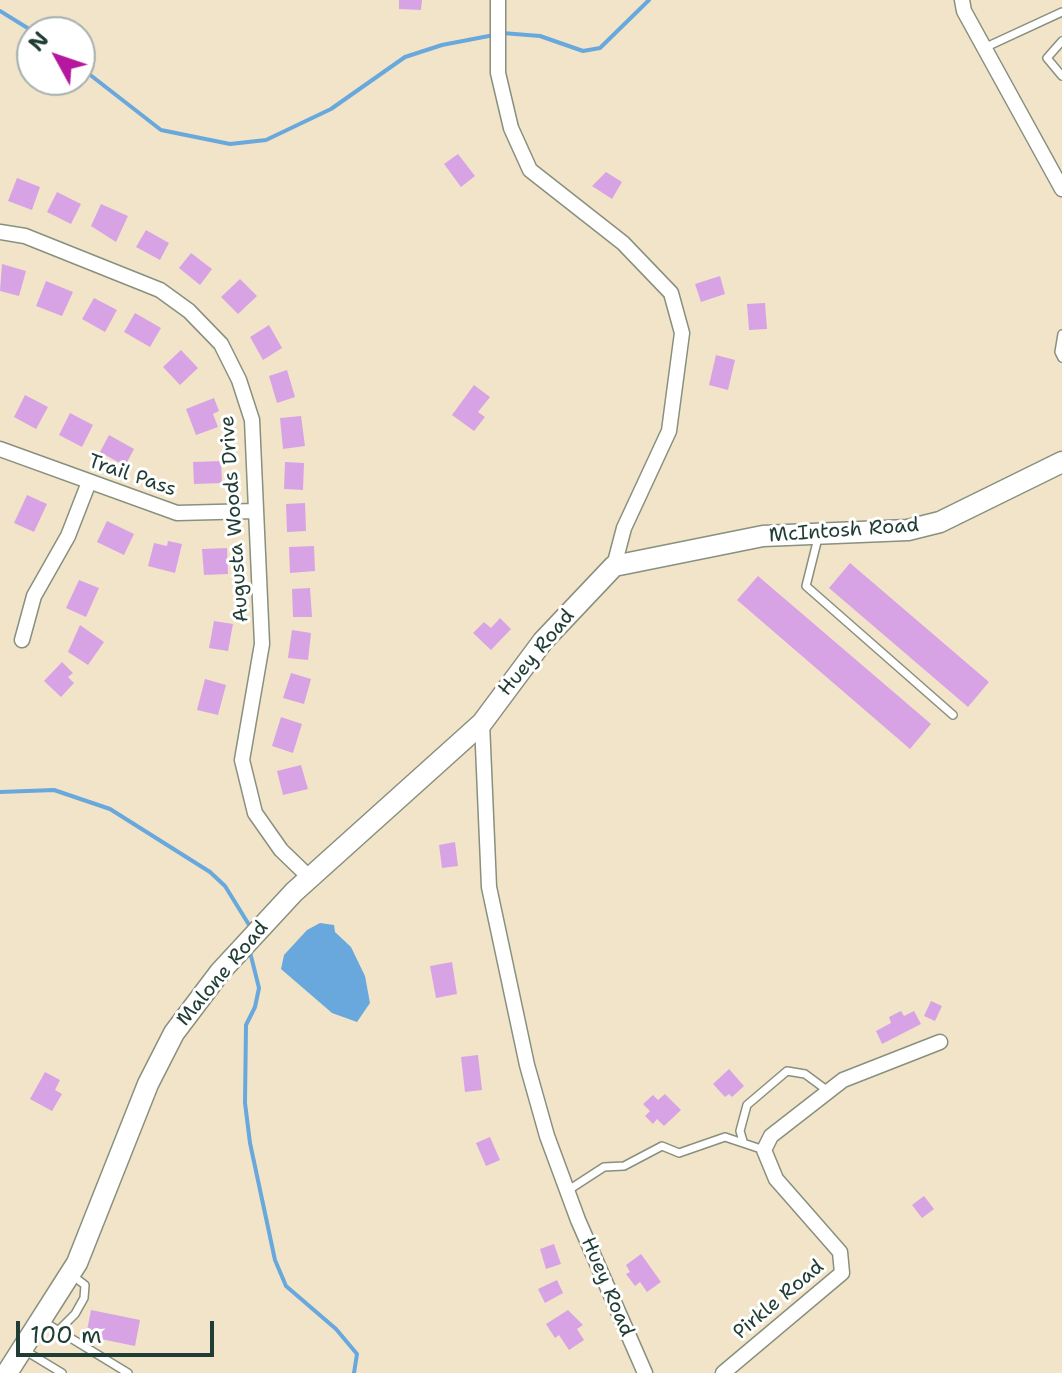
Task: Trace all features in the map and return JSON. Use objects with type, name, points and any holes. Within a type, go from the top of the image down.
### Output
[{"type":"street","name":"Huey Road","points":[[498,0],[498,73],[511,128],[530,170],[623,243],[671,293],[682,333],[669,431],[624,528],[614,566],[543,641],[482,723],[489,887],[527,1065],[567,1191],[645,1373]]},
{"type":"street","points":[[962,0],[964,11],[1062,189]]},
{"type":"street","name":"Augusta Woods Drive","points":[[0,232],[25,236],[160,290],[189,311],[221,344],[239,380],[252,420],[262,644],[242,760],[255,813],[281,850],[310,878]]},
{"type":"street","name":"Trail Pass","points":[[0,449],[177,513],[256,511]]},
{"type":"street","name":"McIntosh Road","points":[[614,566],[763,536],[908,530],[940,522],[1062,462]]},
{"type":"street","points":[[22,640],[34,596],[68,536],[89,482]]},
{"type":"street","name":"Malone Road","points":[[7,1373],[22,1349],[50,1326],[148,1084],[174,1033],[220,972],[310,878],[482,723]]},
{"type":"street","points":[[764,1150],[771,1136],[843,1080],[940,1042]]},
{"type":"street","name":"Pirkle Road","points":[[723,1373],[842,1273],[840,1252],[776,1179],[764,1150]]},
{"type":"lane","points":[[984,48],[1062,12]]},
{"type":"lane","points":[[1062,41],[1047,58],[1062,76]]},
{"type":"lane","points":[[1062,334],[1062,358]]},
{"type":"lane","points":[[820,532],[806,586],[953,715]]},
{"type":"lane","points":[[743,1141],[740,1131],[747,1105],[787,1071],[805,1074],[828,1091]]},
{"type":"lane","points":[[567,1191],[604,1167],[624,1166],[662,1146],[679,1153],[725,1137],[764,1150]]},
{"type":"lane","points":[[50,1326],[128,1373]]},
{"type":"lane","points":[[22,1349],[62,1373]]},
{"type":"water","points":[[320,923],[334,925],[335,932],[351,947],[365,976],[370,1003],[357,1022],[332,1013],[281,969],[284,955],[307,930]]},
{"type":"building","points":[[399,0],[422,0],[421,10],[399,9]]},
{"type":"building","points":[[458,154],[475,176],[461,187],[444,164]]},
{"type":"building","points":[[606,172],[622,182],[612,199],[592,186]]},
{"type":"building","points":[[17,178],[40,187],[32,210],[8,201]]},
{"type":"building","points":[[57,192],[81,204],[71,224],[47,212]]},
{"type":"building","points":[[101,204],[128,216],[116,242],[91,226]]},
{"type":"building","points":[[146,230],[169,243],[160,260],[136,247]]},
{"type":"building","points":[[191,253],[212,269],[200,285],[179,268]]},
{"type":"building","points":[[2,264],[26,271],[19,296],[0,291]]},
{"type":"building","points":[[720,276],[725,294],[701,302],[695,284]]},
{"type":"building","points":[[240,279],[257,296],[238,314],[221,297]]},
{"type":"building","points":[[46,281],[73,292],[62,316],[36,306]]},
{"type":"building","points":[[94,298],[117,310],[105,332],[82,319]]},
{"type":"building","points":[[765,303],[767,329],[749,330],[747,304]]},
{"type":"building","points":[[135,313],[161,328],[150,347],[124,332]]},
{"type":"building","points":[[269,325],[282,348],[263,360],[250,337]]},
{"type":"building","points":[[181,350],[198,368],[180,385],[163,367]]},
{"type":"building","points":[[716,355],[735,360],[728,390],[709,385]]},
{"type":"building","points":[[287,370],[295,397],[277,403],[269,376]]},
{"type":"building","points":[[474,385],[490,397],[478,412],[485,417],[474,431],[452,415]]},
{"type":"building","points":[[25,395],[48,407],[36,429],[14,417]]},
{"type":"building","points":[[214,398],[219,411],[213,414],[218,427],[196,435],[186,409]]},
{"type":"building","points":[[70,413],[93,425],[82,447],[59,435]]},
{"type":"building","points":[[301,416],[305,446],[283,449],[280,418]]},
{"type":"building","points":[[109,435],[134,449],[125,466],[100,452]]},
{"type":"building","points":[[221,461],[222,483],[194,484],[193,462]]},
{"type":"building","points":[[285,462],[304,463],[303,490],[284,489]]},
{"type":"building","points":[[27,495],[47,504],[34,532],[14,523]]},
{"type":"building","points":[[305,503],[306,531],[287,532],[286,504]]},
{"type":"building","points":[[107,521],[134,534],[124,555],[97,542]]},
{"type":"building","points":[[168,541],[182,544],[175,573],[148,566],[154,543],[167,546]]},
{"type":"building","points":[[314,546],[315,571],[290,573],[289,547]]},
{"type":"building","points":[[227,548],[228,574],[204,575],[202,549]]},
{"type":"building","points":[[850,563],[989,682],[968,707],[829,588]]},
{"type":"building","points":[[758,576],[931,724],[910,749],[737,600]]},
{"type":"building","points":[[79,580],[99,588],[86,617],[66,608]]},
{"type":"building","points":[[310,588],[312,617],[293,617],[292,589]]},
{"type":"building","points":[[500,618],[511,629],[491,650],[473,633],[484,622],[491,628]]},
{"type":"building","points":[[214,621],[233,624],[228,651],[209,648]]},
{"type":"building","points":[[80,625],[104,642],[88,665],[68,652]]},
{"type":"building","points":[[292,630],[311,633],[308,660],[288,658]]},
{"type":"building","points":[[62,662],[73,673],[68,677],[74,683],[61,697],[44,681]]},
{"type":"building","points":[[291,673],[311,679],[304,704],[283,698]]},
{"type":"building","points":[[205,679],[226,685],[218,715],[197,710]]},
{"type":"building","points":[[281,717],[302,724],[293,753],[272,746]]},
{"type":"building","points":[[301,765],[308,789],[283,795],[277,771]]},
{"type":"building","points":[[455,842],[458,866],[442,868],[439,845]]},
{"type":"building","points":[[452,962],[457,994],[436,998],[430,966]]},
{"type":"building","points":[[931,1001],[942,1006],[935,1021],[924,1016]]},
{"type":"building","points":[[901,1011],[904,1016],[914,1011],[921,1024],[882,1044],[876,1031],[891,1023],[889,1017]]},
{"type":"building","points":[[478,1055],[482,1090],[465,1092],[461,1057]]},
{"type":"building","points":[[729,1069],[744,1086],[732,1097],[729,1094],[725,1097],[713,1084]]},
{"type":"building","points":[[45,1072],[60,1080],[55,1090],[62,1094],[52,1111],[30,1099]]},
{"type":"building","points":[[665,1094],[681,1110],[664,1126],[657,1119],[653,1124],[645,1116],[650,1111],[643,1104],[653,1095],[658,1100]]},
{"type":"building","points":[[490,1137],[500,1160],[486,1166],[476,1143]]},
{"type":"building","points":[[924,1196],[934,1209],[922,1218],[912,1205]]},
{"type":"building","points":[[554,1244],[561,1264],[546,1269],[540,1249]]},
{"type":"building","points":[[641,1254],[661,1282],[647,1292],[640,1282],[635,1286],[626,1274],[630,1272],[626,1265]]},
{"type":"building","points":[[557,1280],[563,1293],[545,1303],[538,1289]]},
{"type":"building","points":[[91,1310],[140,1320],[135,1346],[86,1336]]},
{"type":"building","points":[[568,1310],[583,1325],[577,1329],[584,1340],[569,1350],[559,1335],[555,1338],[546,1324]]},
{"type":"waterway","points":[[502,33],[540,36],[583,51],[600,48],[649,0]]},
{"type":"waterway","points":[[0,11],[16,21]]},
{"type":"waterway","points":[[96,79],[161,130],[230,144],[266,140],[331,109],[405,57],[442,45],[494,35]]},
{"type":"waterway","points":[[0,792],[54,790],[110,809],[210,872],[225,886],[251,928]]},
{"type":"waterway","points":[[250,952],[259,988],[255,1007],[246,1025],[245,1103],[250,1143],[275,1260],[286,1286],[336,1329],[357,1354],[354,1373]]}]
